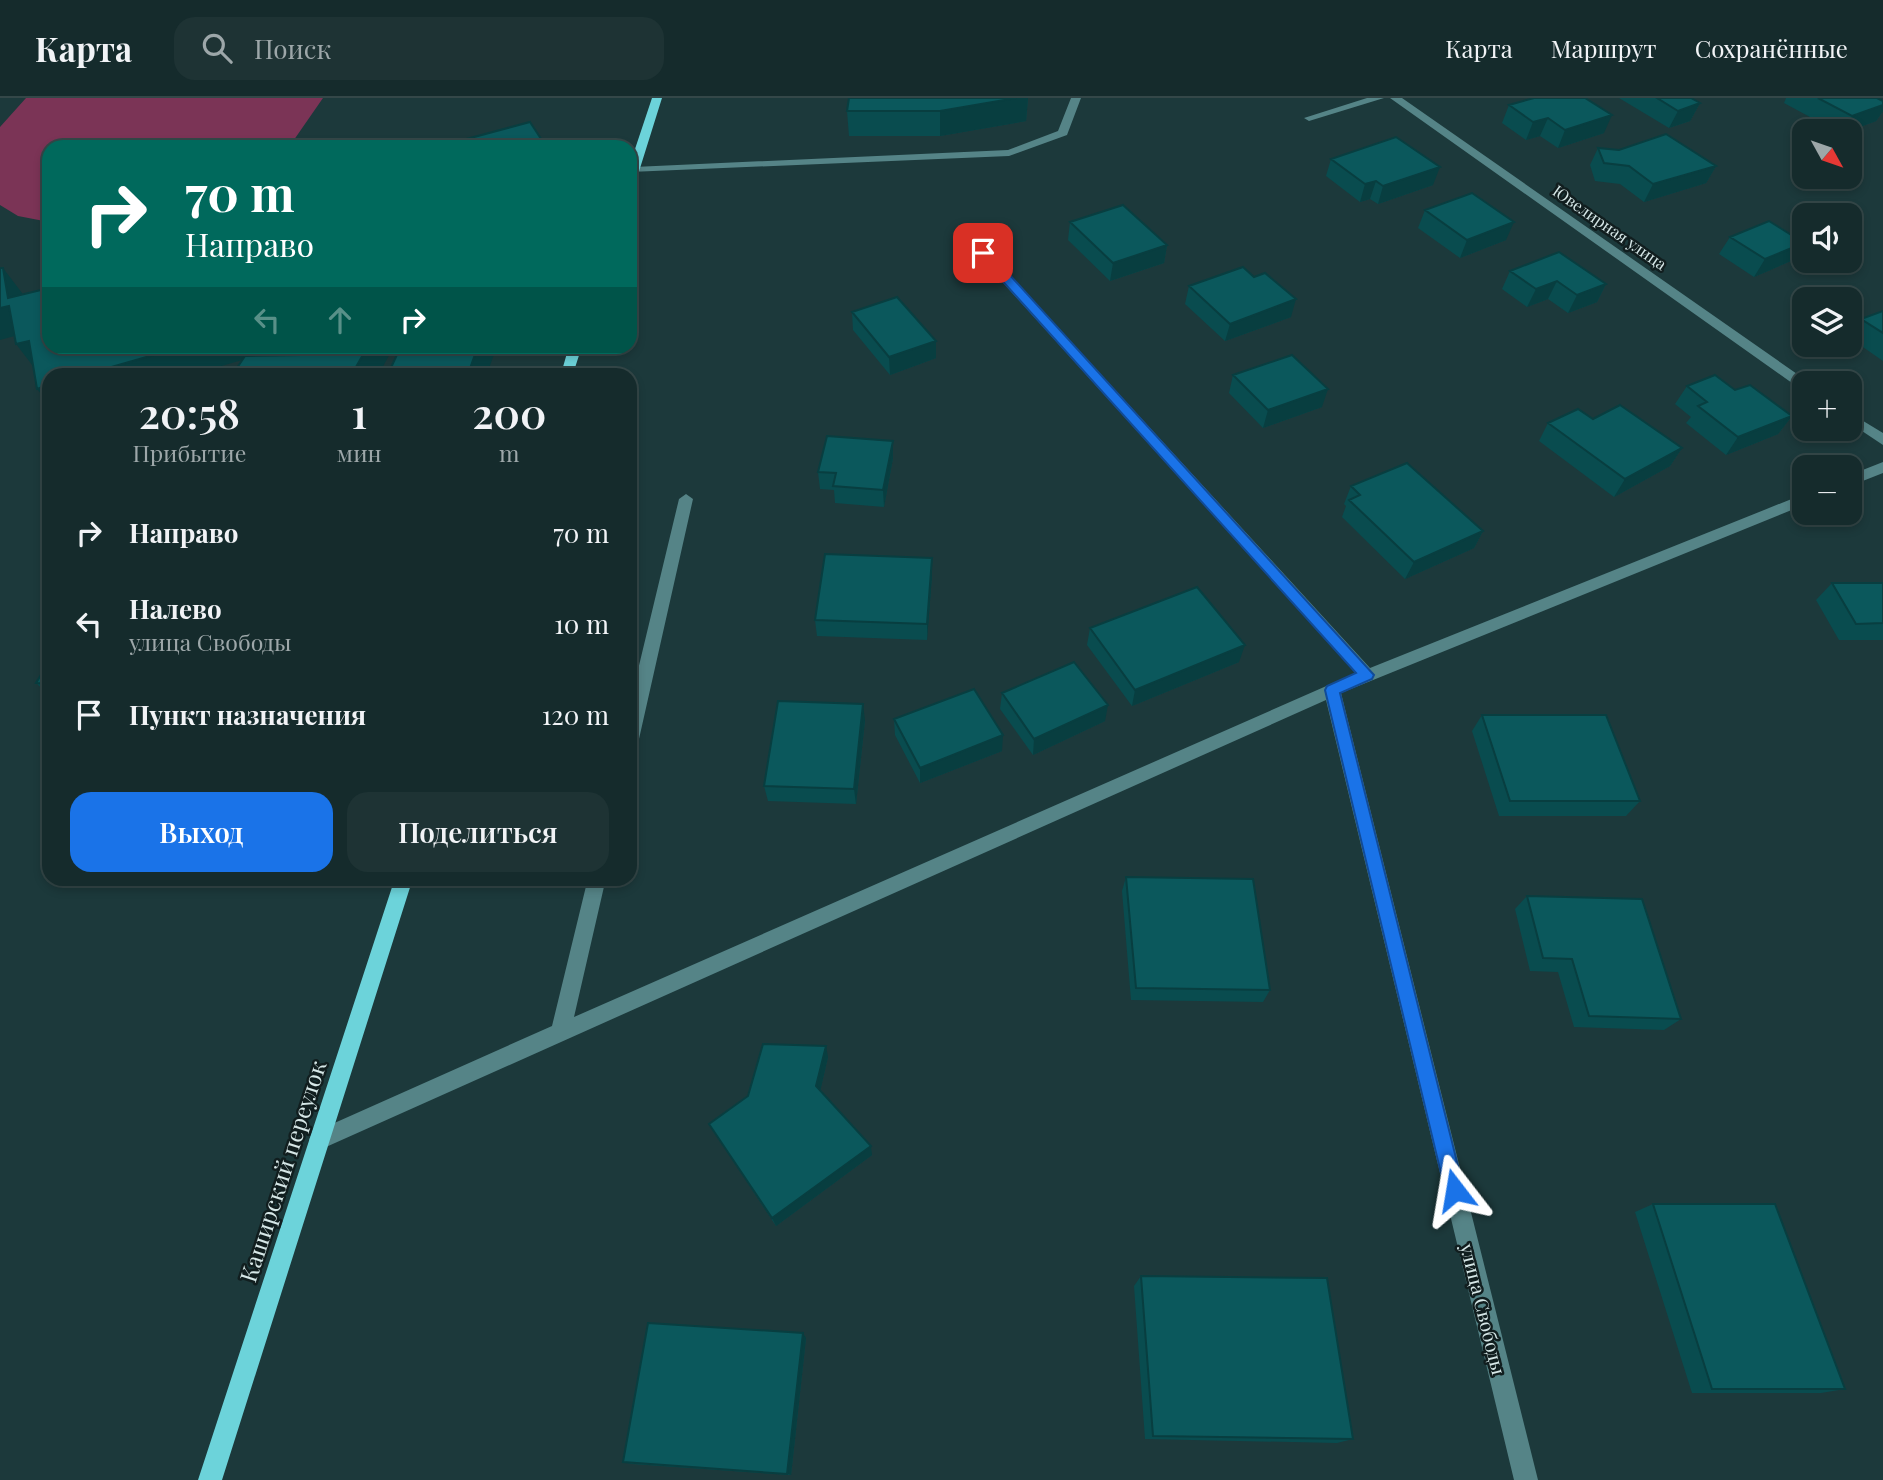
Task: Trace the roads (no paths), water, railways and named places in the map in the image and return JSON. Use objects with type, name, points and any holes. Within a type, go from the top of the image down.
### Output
[{"type":"main road","points":[[637,160],[657,98]]},
{"type":"main road","name":"Каширский переулок","points":[[209,1480],[401,886]]},
{"type":"street","points":[[637,175],[1009,153],[1063,133],[1076,98]]},
{"type":"street","points":[[1309,118],[1379,98]]},
{"type":"street","name":"Ювелирная улица","points":[[1395,98],[1792,377]]},
{"type":"street","points":[[983,253],[1367,675]]},
{"type":"street","points":[[1862,425],[1883,440]]},
{"type":"street","points":[[1862,476],[1883,467]]},
{"type":"street","points":[[637,709],[686,499]]},
{"type":"street","points":[[319,1140],[1332,690],[1792,504]]},
{"type":"street","name":"улица Свободы","points":[[1332,690],[1526,1480]]},
{"type":"street","points":[[562,1032],[595,886]]}]
